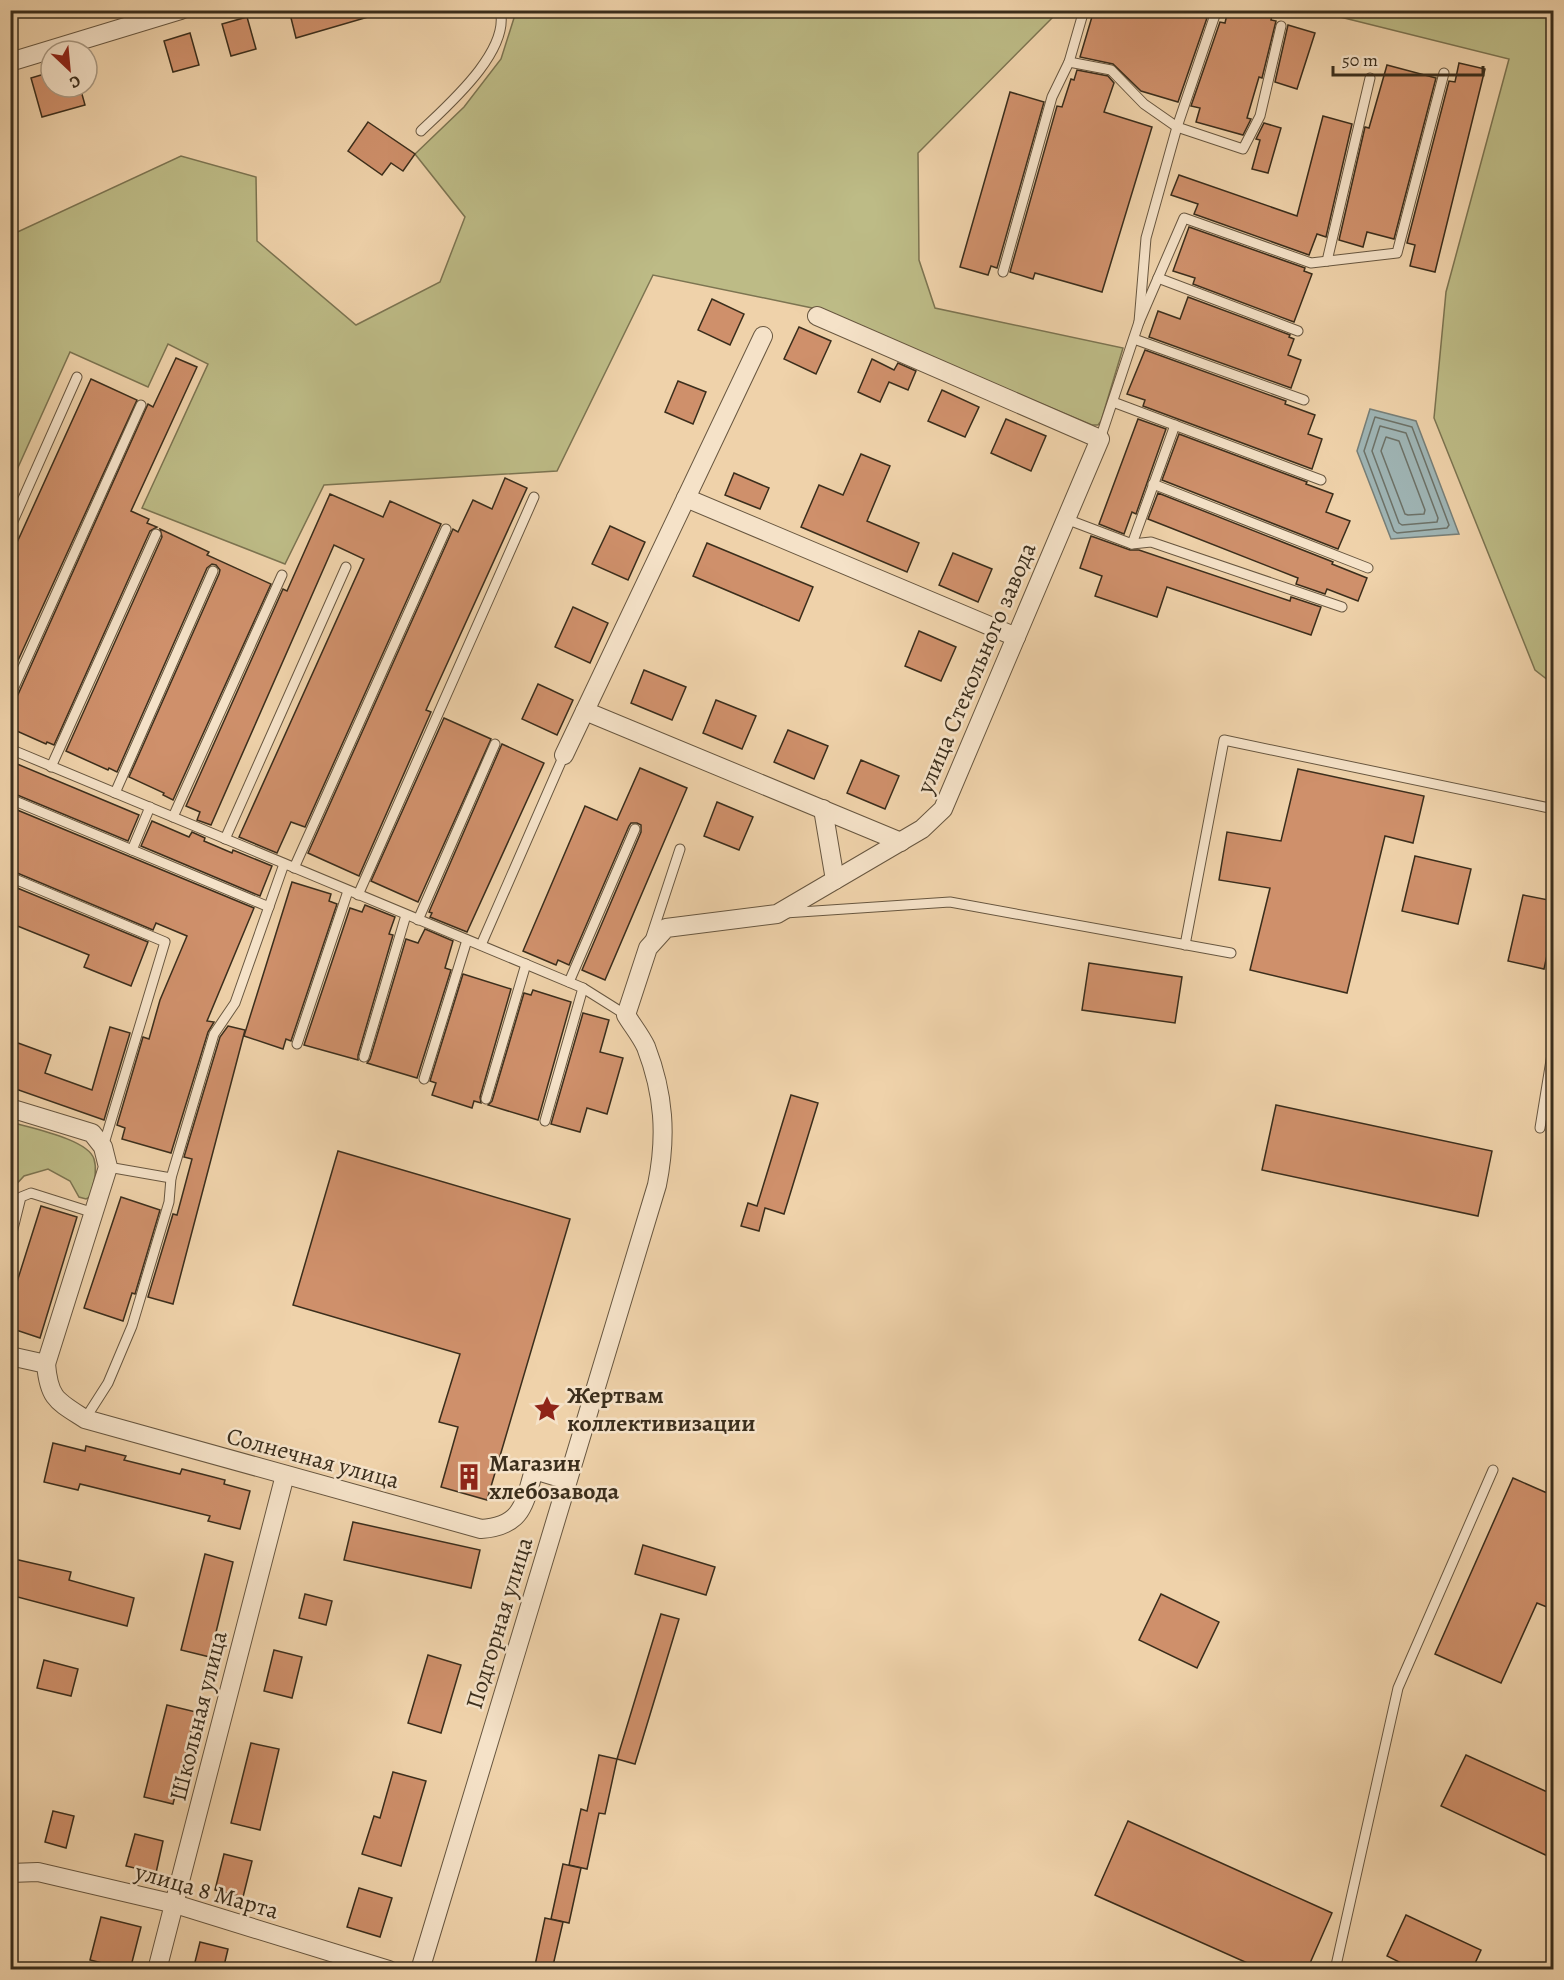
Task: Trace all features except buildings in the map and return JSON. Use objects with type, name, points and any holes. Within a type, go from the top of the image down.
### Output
[{"type":"street","points":[[10,62],[181,10]]},
{"type":"street","points":[[817,315],[1100,439]]},
{"type":"street","points":[[564,755],[763,336]]},
{"type":"street","name":"улица Стекольного завода","points":[[626,1015],[648,948],[666,928],[777,914],[901,842],[921,829],[943,809],[1100,439]]},
{"type":"street","points":[[686,498],[1016,637]]},
{"type":"street","points":[[585,711],[901,842]]},
{"type":"street","points":[[823,809],[836,880]]},
{"type":"street","name":"Подгорная улица","points":[[420,1970],[657,1185],[663,1155],[664,1130],[659,1092],[645,1045],[626,1015]]},
{"type":"street","points":[[10,1108],[92,1133],[103,1147],[108,1167],[46,1364],[10,1356]]},
{"type":"street","name":"Солнечная улица","points":[[46,1364],[48,1385],[58,1402],[85,1419],[481,1529],[499,1527],[513,1519],[524,1505],[534,1470],[567,1480]]},
{"type":"street","name":"Школьная улица","points":[[157,1970],[285,1475]]},
{"type":"street","name":"улица 8 Марта","points":[[10,1873],[38,1872],[175,1904],[389,1970]]},
{"type":"lane","points":[[421,131],[463,90],[493,51],[503,20],[500,10]]},
{"type":"lane","points":[[1003,272],[1052,97],[1069,62],[1084,10]]},
{"type":"lane","points":[[1139,322],[1146,238],[1177,127],[1216,12]]},
{"type":"lane","points":[[1069,62],[1111,70],[1144,104],[1177,127],[1243,149],[1260,116],[1281,26]]},
{"type":"lane","points":[[1100,439],[1139,322],[1184,218],[1311,263],[1397,253],[1444,73]]},
{"type":"lane","points":[[1327,261],[1370,78]]},
{"type":"lane","points":[[1158,278],[1298,331]]},
{"type":"lane","points":[[1134,339],[1304,400]]},
{"type":"lane","points":[[10,528],[77,377]]},
{"type":"lane","points":[[1113,402],[1321,480]]},
{"type":"lane","points":[[10,696],[141,405]]},
{"type":"lane","points":[[1131,544],[1175,425]]},
{"type":"lane","points":[[1153,484],[1368,568]]},
{"type":"lane","points":[[358,895],[534,497]]},
{"type":"lane","points":[[1066,519],[1131,544],[1151,542],[1342,608]]},
{"type":"lane","points":[[85,1419],[108,1383],[132,1326],[169,1202],[171,1178],[214,1034],[235,1003],[269,907],[446,529]]},
{"type":"lane","points":[[51,767],[156,534]]},
{"type":"lane","points":[[225,839],[346,567]]},
{"type":"lane","points":[[115,793],[213,571]]},
{"type":"lane","points":[[173,817],[282,575]]},
{"type":"lane","points":[[1185,945],[1224,741],[1554,810]]},
{"type":"lane","points":[[418,920],[495,744]]},
{"type":"lane","points":[[10,749],[583,988],[626,1015]]},
{"type":"lane","points":[[482,945],[564,755]]},
{"type":"lane","points":[[10,799],[269,907]]},
{"type":"lane","points":[[132,850],[150,807]]},
{"type":"lane","points":[[569,982],[635,829]]},
{"type":"lane","points":[[648,948],[680,849]]},
{"type":"lane","points":[[10,877],[165,942],[103,1147]]},
{"type":"lane","points":[[297,1044],[348,891]]},
{"type":"lane","points":[[777,914],[951,902],[1231,953]]},
{"type":"lane","points":[[364,1057],[406,915]]},
{"type":"lane","points":[[424,1079],[466,940]]},
{"type":"lane","points":[[486,1100],[526,964]]},
{"type":"lane","points":[[544,1121],[583,988]]},
{"type":"lane","points":[[1540,1128],[1554,1042]]},
{"type":"lane","points":[[108,1167],[171,1178]]},
{"type":"lane","points":[[10,1241],[21,1197],[31,1193],[94,1212]]},
{"type":"lane","points":[[1335,1970],[1398,1688],[1493,1470]]},
{"type":"shaded area","points":[[512,11],[1059,11],[918,153],[919,260],[935,308],[1123,348],[1101,421],[1098,425],[1092,425],[817,309],[653,275],[557,471],[324,485],[285,564],[142,508],[208,364],[168,344],[148,387],[70,352],[11,483],[11,235],[181,156],[256,177],[257,241],[356,325],[440,282],[465,217],[415,154],[464,107],[501,59],[514,18]]},
{"type":"shaded area","points":[[1316,11],[1553,11],[1553,684],[1535,670],[1434,418],[1446,292],[1509,59]]},
{"type":"shaded area","points":[[11,1122],[70,1140],[89,1152],[94,1159],[95,1169],[90,1197],[86,1199],[79,1197],[70,1181],[48,1169],[24,1176],[11,1190]]},
{"type":"water","points":[[1370,409],[1416,421],[1459,534],[1391,539],[1357,451]]},
{"type":"place","name":"Жертвам коллективизации","points":[[547,1409]]},
{"type":"place","name":"Магазин хлебозавода","points":[[469,1477]]}]
